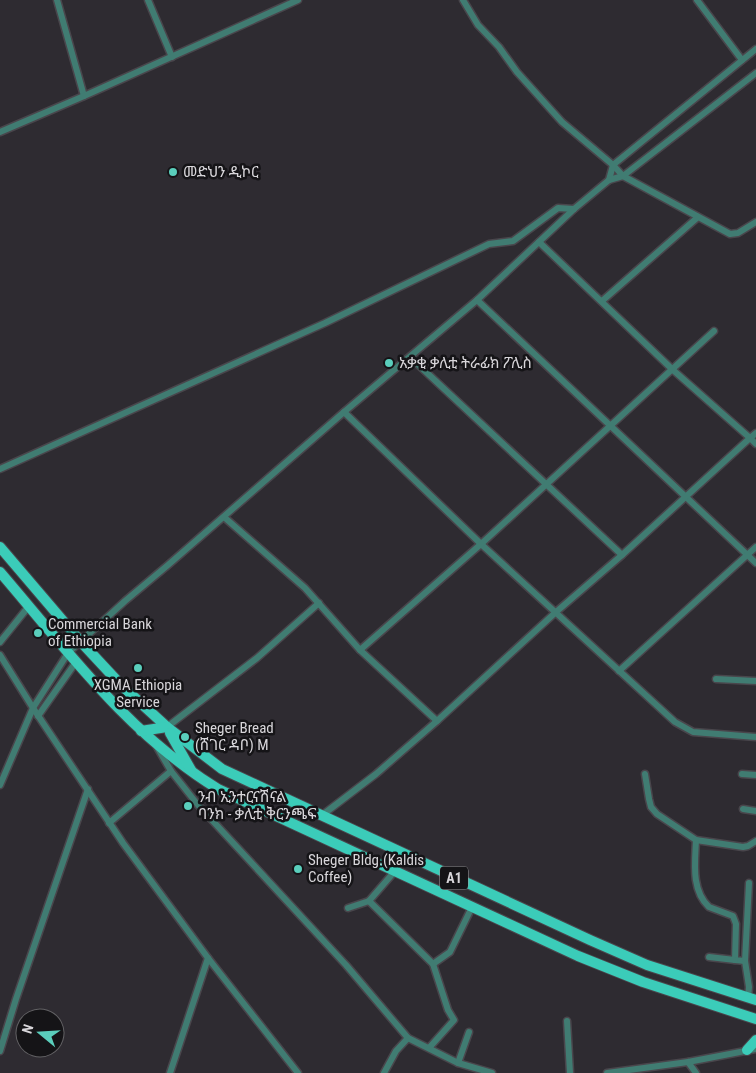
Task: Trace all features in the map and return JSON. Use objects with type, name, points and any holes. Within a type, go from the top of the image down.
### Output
[{"type":"main road","name":"A1","points":[[0,547],[80,642],[122,686],[167,727],[222,770],[647,965],[752,999]]},
{"type":"main road","name":"A1","points":[[0,572],[107,698],[141,731],[194,774],[255,807],[578,956],[642,982],[754,1019]]},
{"type":"main road","name":"A1","points":[[167,727],[194,774]]},
{"type":"main road","points":[[141,731],[167,727]]},
{"type":"main road","points":[[751,1050],[756,1040]]},
{"type":"street","points":[[57,0],[84,96]]},
{"type":"street","points":[[148,0],[172,57]]},
{"type":"street","points":[[0,132],[298,0]]},
{"type":"street","points":[[463,0],[478,25],[562,122],[613,165],[623,176],[730,234],[738,233],[756,222]]},
{"type":"street","points":[[697,0],[742,60]]},
{"type":"street","points":[[609,180],[613,165],[756,49]]},
{"type":"street","points":[[0,785],[33,708],[68,653],[124,600],[224,517],[344,412],[477,300],[574,209],[609,180],[623,176],[756,73]]},
{"type":"street","points":[[0,469],[325,323],[489,244],[513,241],[558,208],[574,209]]},
{"type":"street","points":[[602,301],[698,217]]},
{"type":"street","points":[[539,242],[673,370],[756,444]]},
{"type":"street","points":[[477,300],[756,562]]},
{"type":"street","points":[[360,650],[481,544],[714,332]]},
{"type":"street","points":[[410,357],[622,555]]},
{"type":"street","points":[[344,412],[481,544],[668,716],[687,730],[694,732],[756,737]]},
{"type":"street","points":[[321,816],[376,774],[437,721],[756,432]]},
{"type":"street","points":[[224,517],[305,588],[360,650],[437,721]]},
{"type":"street","points":[[619,671],[756,547]]},
{"type":"street","points":[[167,727],[256,658],[319,603]]},
{"type":"street","points":[[0,642],[29,606]]},
{"type":"street","points":[[0,655],[109,823],[208,958],[298,1073]]},
{"type":"street","points":[[38,716],[76,662]]},
{"type":"street","points":[[716,680],[756,681]]},
{"type":"street","points":[[155,743],[171,771],[198,805],[346,965],[408,1038],[458,1063],[492,1073]]},
{"type":"street","points":[[109,823],[171,771]]},
{"type":"street","points":[[645,774],[651,807],[657,814],[696,840],[743,847],[756,841]]},
{"type":"street","points":[[742,774],[756,775]]},
{"type":"street","points":[[0,1051],[88,789]]},
{"type":"street","points":[[743,809],[756,811]]},
{"type":"street","points":[[696,840],[695,879],[709,908],[729,914],[735,920],[735,960]]},
{"type":"street","points":[[348,908],[369,901],[395,871]]},
{"type":"street","points":[[749,883],[745,961],[753,987],[752,999]]},
{"type":"street","points":[[369,901],[433,964],[448,1010],[454,1020],[429,1048]]},
{"type":"street","points":[[433,964],[450,952],[472,907]]},
{"type":"street","points":[[709,957],[745,961]]},
{"type":"street","points":[[170,1073],[208,958]]},
{"type":"street","points":[[567,1021],[570,1073]]},
{"type":"street","points":[[458,1063],[469,1032]]},
{"type":"street","points":[[384,1073],[396,1051],[408,1038]]},
{"type":"street","points":[[607,1073],[688,1062],[751,1050]]},
{"type":"street","points":[[688,1062],[696,1073]]},
{"type":"place","name":"መድህን ዲኮር","points":[[173,172]]},
{"type":"place","name":"አቃቂ ቃሊቲ ትራፊክ ፖሊስ","points":[[389,363]]},
{"type":"place","name":"Commercial Bank of Ethiopia","points":[[38,633]]},
{"type":"place","name":"XGMA Ethiopia Service","points":[[138,668]]},
{"type":"place","name":"Sheger Bread (ሸገር ዳቦ) M","points":[[185,737]]},
{"type":"place","name":"ንብ ኢንተርናሽናል ባንክ - ቃሊቲ ቅርንጫፍ","points":[[188,806]]},
{"type":"place","name":"Sheger Bldg.(Kaldis Coffee)","points":[[298,869]]}]
